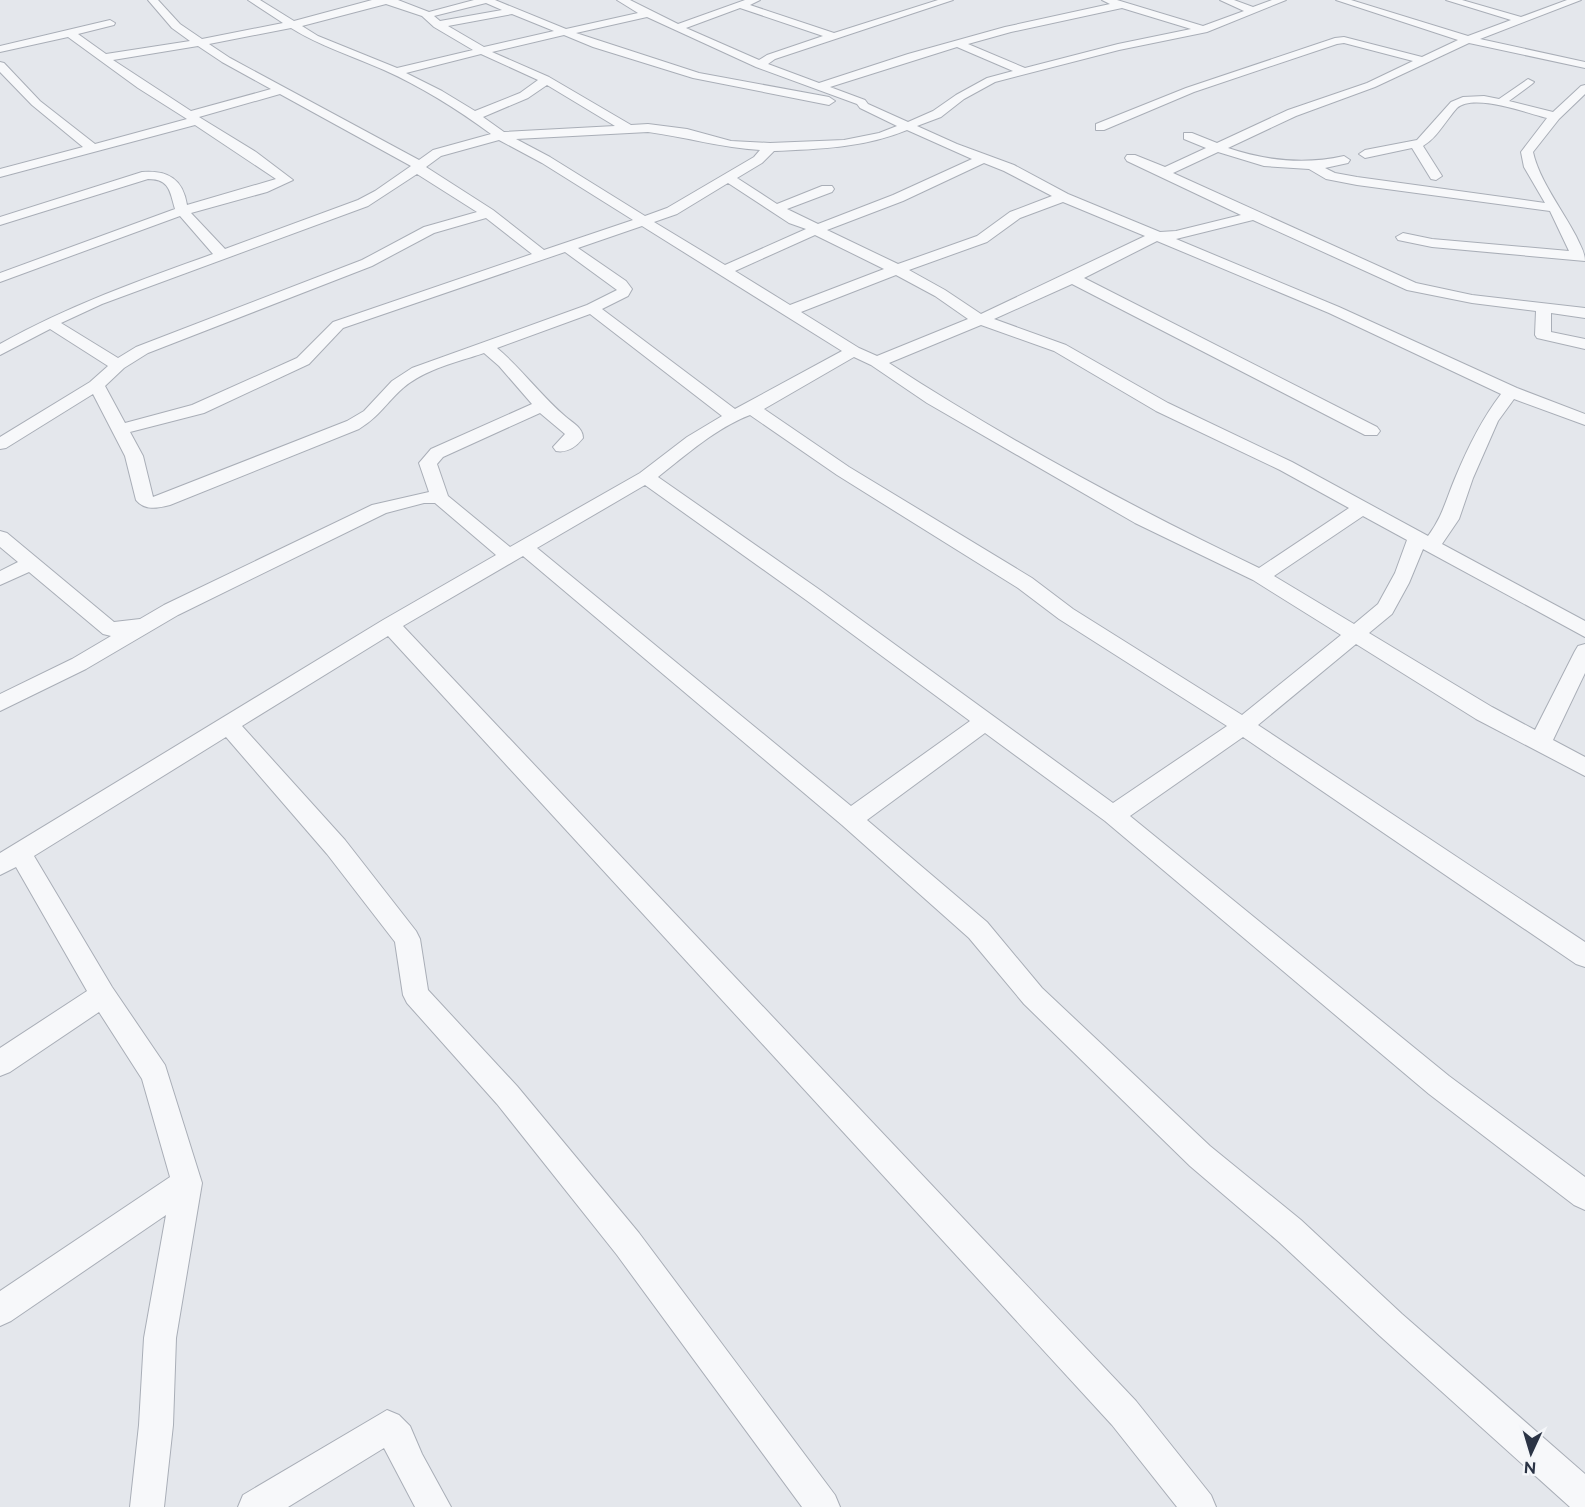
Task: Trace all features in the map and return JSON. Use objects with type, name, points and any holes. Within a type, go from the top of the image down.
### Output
[{"type":"street","points":[[153,0],[176,26],[226,60],[418,165],[422,172],[488,213],[541,255]]},
{"type":"street","points":[[253,0],[314,38],[438,93],[501,136],[546,160],[853,351],[877,362],[933,399],[1142,519],[1260,576],[1484,713],[1541,741],[1585,767]]},
{"type":"street","points":[[426,14],[487,0],[627,55],[697,76],[818,101],[861,102],[896,107]]},
{"type":"street","points":[[622,0],[760,64],[861,102],[864,106],[910,127],[1008,168],[1063,197],[1334,310],[1511,392],[1585,420]]},
{"type":"street","points":[[760,64],[771,57],[948,0]]},
{"type":"street","points":[[1107,0],[1203,30]]},
{"type":"street","points":[[1225,0],[1254,11]]},
{"type":"street","points":[[0,350],[50,322],[97,301],[363,203],[380,194],[437,153],[472,142],[501,136],[648,128],[680,132],[731,145],[770,147],[844,144],[910,127],[936,114],[960,97],[991,80],[1118,47],[1203,30],[1281,0]]},
{"type":"street","points":[[1341,0],[1468,40],[1585,65]]},
{"type":"street","points":[[1451,0],[1521,20]]},
{"type":"street","points":[[1166,172],[1292,113],[1371,85],[1468,40],[1576,0]]},
{"type":"street","points":[[103,58],[293,25],[379,1],[391,2],[426,14],[438,25],[541,84],[564,90],[627,128]]},
{"type":"street","points":[[678,27],[748,2],[834,36]]},
{"type":"street","points":[[817,87],[912,56],[1009,29],[1121,5]]},
{"type":"street","points":[[438,25],[513,11]]},
{"type":"street","points":[[395,72],[648,14]]},
{"type":"street","points":[[0,49],[110,23]]},
{"type":"street","points":[[0,278],[182,211],[283,183],[286,180],[252,155],[142,86],[70,33]]},
{"type":"street","points":[[1100,128],[1190,90],[1335,41],[1344,40],[1425,61]]},
{"type":"street","points":[[959,44],[1023,72]]},
{"type":"street","points":[[1571,63],[1585,53]]},
{"type":"street","points":[[0,64],[36,103],[91,147]]},
{"type":"street","points":[[1502,104],[1505,98],[1528,82]]},
{"type":"street","points":[[474,116],[541,84]]},
{"type":"street","points":[[0,173],[282,90]]},
{"type":"street","points":[[1582,256],[1530,167],[1527,152],[1555,116],[1583,94]]},
{"type":"street","points":[[818,101],[844,97]]},
{"type":"street","points":[[1365,154],[1420,143],[1459,101],[1484,99],[1555,116]]},
{"type":"street","points":[[799,107],[820,103],[818,101]]},
{"type":"street","points":[[916,111],[936,114]]},
{"type":"street","points":[[1188,136],[1216,148],[1265,162],[1314,167],[1344,160]]},
{"type":"street","points":[[1416,145],[1436,176]]},
{"type":"street","points":[[121,429],[198,409],[303,361],[338,325],[672,211],[697,199],[727,177],[758,160],[770,147]]},
{"type":"street","points":[[1131,158],[1166,172],[1171,178],[1252,216],[1412,287],[1464,298],[1585,313]]},
{"type":"street","points":[[723,271],[812,231],[898,198],[982,159]]},
{"type":"street","points":[[1314,167],[1331,176],[1357,182],[1499,203],[1555,208]]},
{"type":"street","points":[[0,220],[150,175],[167,177],[178,191],[182,211],[213,247],[223,255]]},
{"type":"street","points":[[727,177],[778,208],[804,229],[896,269],[940,293],[980,319],[1060,348],[1162,407],[1286,466],[1364,507],[1585,630]]},
{"type":"street","points":[[778,208],[827,189]]},
{"type":"street","points":[[790,311],[982,238],[1015,215],[1063,197]]},
{"type":"street","points":[[0,444],[96,385],[118,365],[142,350],[367,263],[429,230],[488,213]]},
{"type":"street","points":[[877,362],[940,338],[1074,279],[1155,237],[1176,236],[1252,216]]},
{"type":"street","points":[[1403,237],[1432,243],[1582,256]]},
{"type":"street","points":[[96,385],[134,456],[145,500],[164,501],[353,425],[375,411],[407,377],[592,308],[618,297],[625,289],[567,247]]},
{"type":"street","points":[[1074,279],[1371,431]]},
{"type":"street","points":[[592,308],[742,413],[843,471],[1025,583],[1066,614],[1243,726],[1585,956]]},
{"type":"street","points":[[1544,308],[1543,335],[1585,344]]},
{"type":"street","points":[[50,322],[118,365]]},
{"type":"street","points":[[487,347],[505,363],[542,406],[574,433],[574,438],[562,447]]},
{"type":"street","points":[[147,1507],[156,1425],[160,1338],[187,1183],[155,1074],[10,859],[390,625],[646,477],[693,441],[853,351]]},
{"type":"street","points":[[1113,815],[1243,726],[1385,609],[1399,587],[1416,544],[1450,519],[1464,478],[1490,420],[1511,392]]},
{"type":"street","points":[[1562,411],[1585,402]]},
{"type":"street","points":[[440,498],[428,463],[436,453],[542,406]]},
{"type":"street","points":[[646,477],[813,595],[1113,815],[1439,1085],[1585,1195]]},
{"type":"street","points":[[0,703],[110,638],[147,626],[171,610],[379,510],[424,497],[440,498],[517,552],[850,819],[978,930],[1033,996],[1200,1156],[1290,1231],[1391,1325],[1585,1497]]},
{"type":"street","points":[[1260,576],[1315,542],[1364,507]]},
{"type":"street","points":[[0,537],[110,638]]},
{"type":"street","points":[[0,579],[30,564]]},
{"type":"street","points":[[390,625],[1124,1413],[1199,1507]]},
{"type":"street","points":[[1541,741],[1585,651]]},
{"type":"street","points":[[850,819],[985,722]]},
{"type":"street","points":[[229,726],[336,847],[407,939],[416,995],[507,1095],[628,1244],[823,1507]]},
{"type":"street","points":[[0,1063],[103,995]]},
{"type":"street","points":[[0,1310],[187,1183]]},
{"type":"street","points":[[255,1507],[387,1427],[398,1438],[410,1466],[434,1507]]}]
